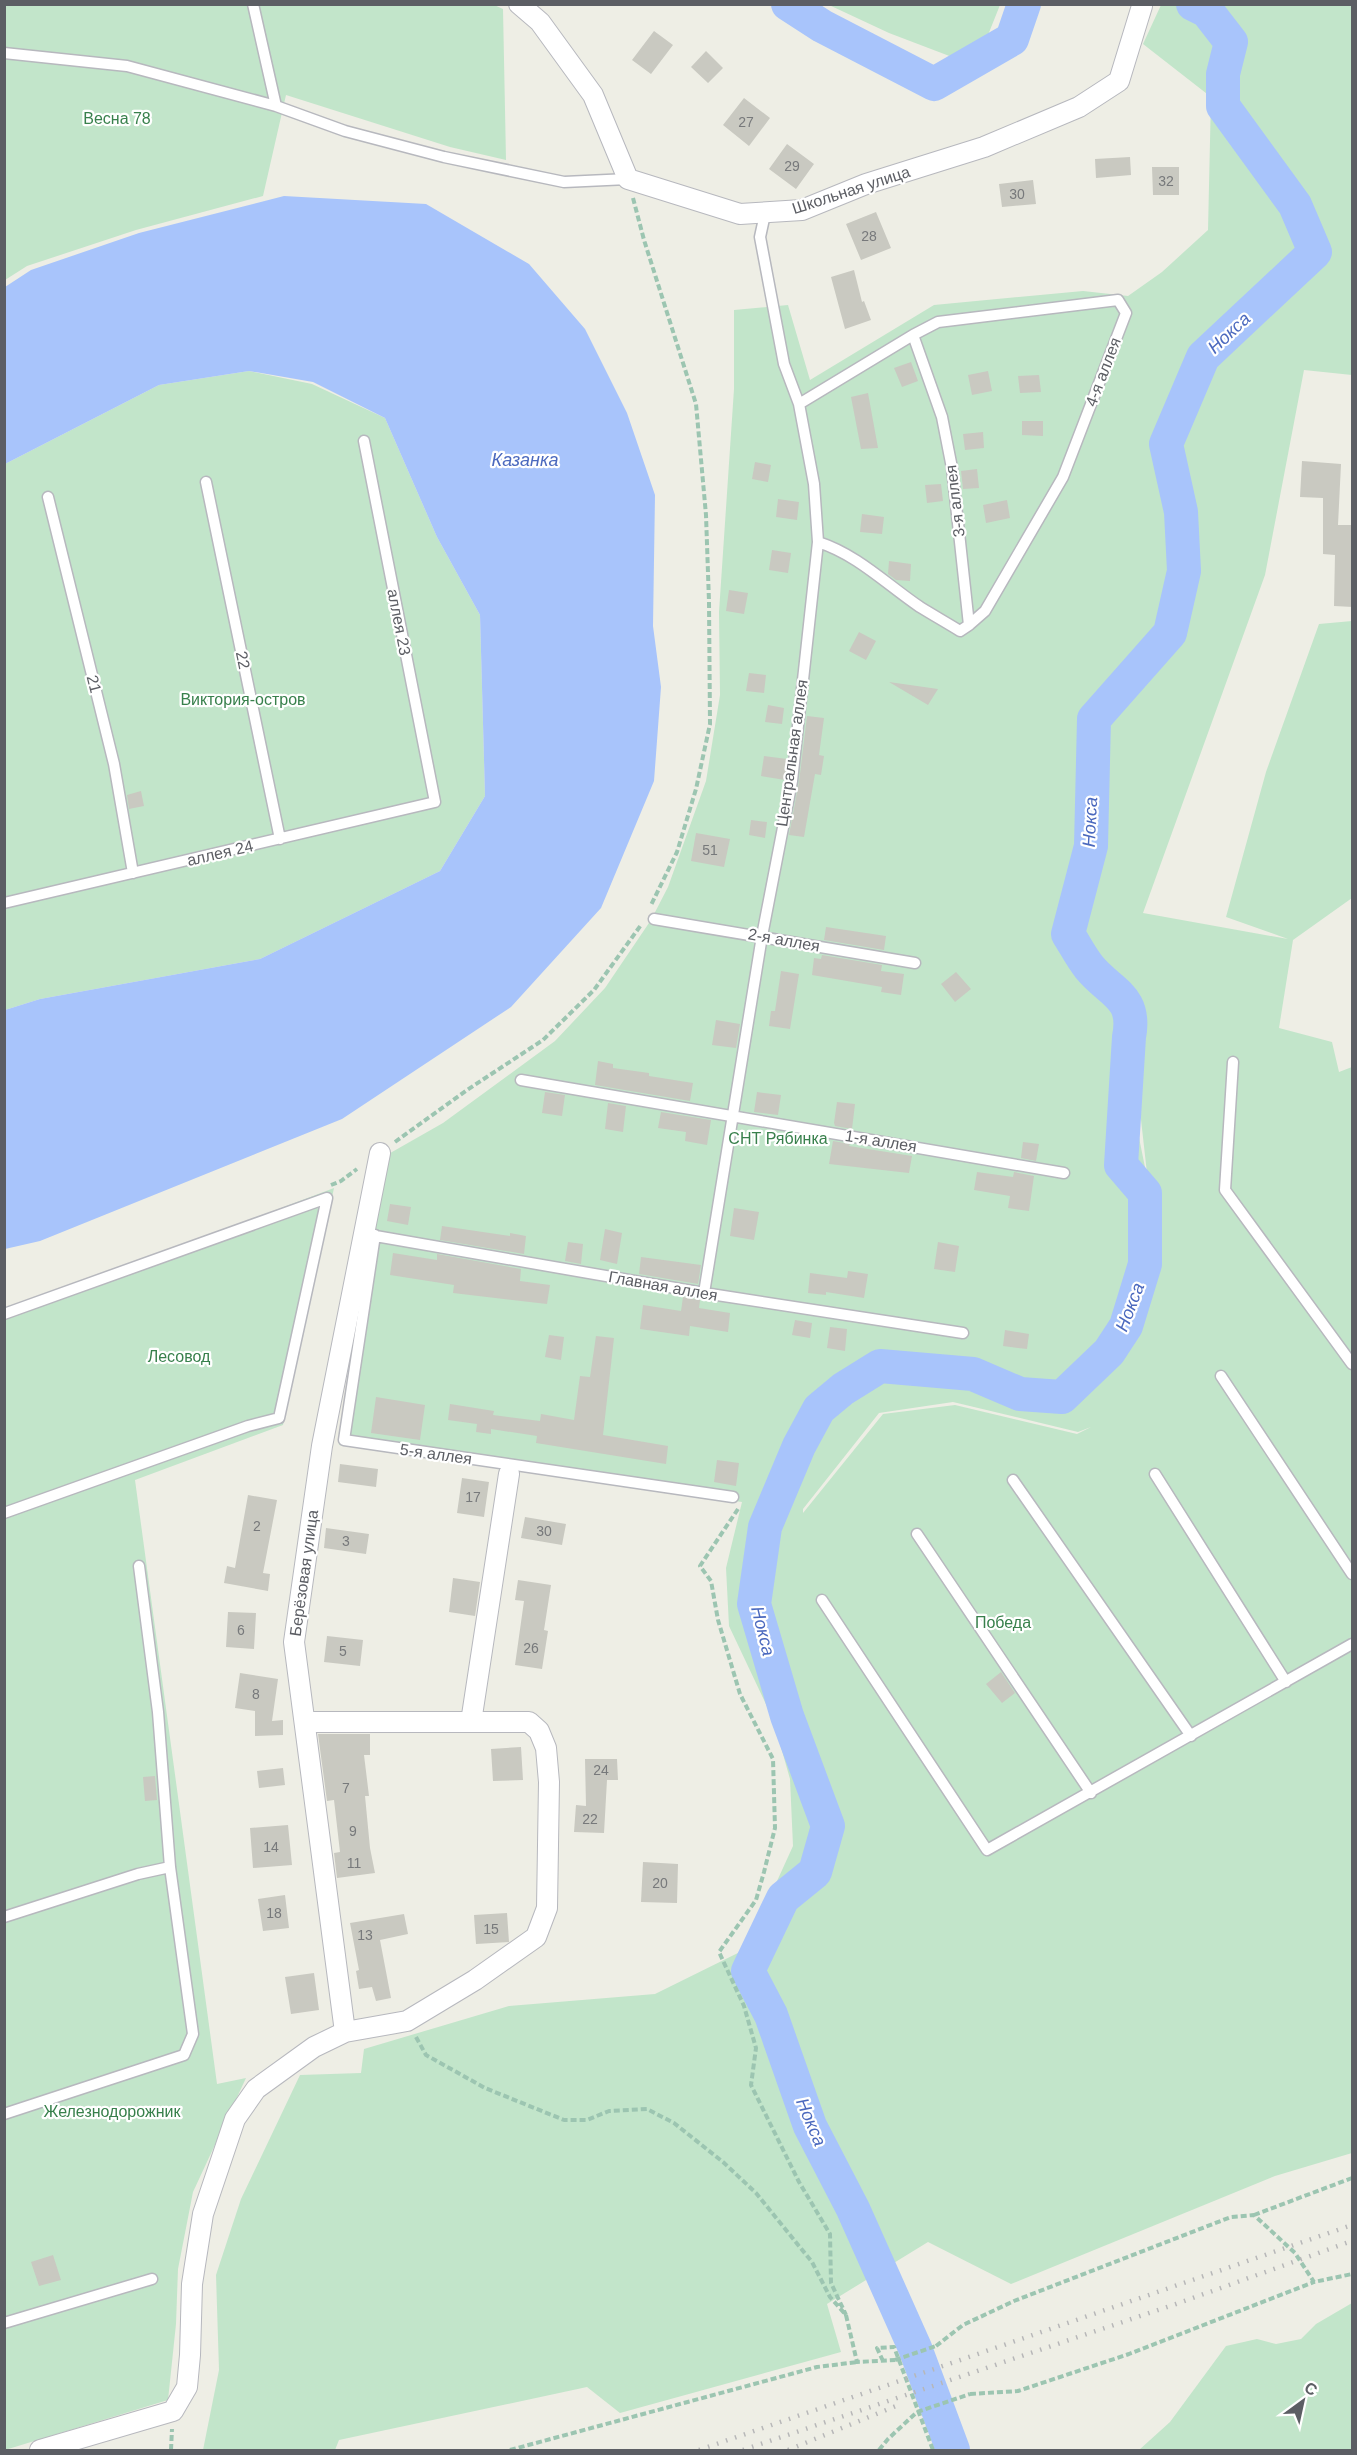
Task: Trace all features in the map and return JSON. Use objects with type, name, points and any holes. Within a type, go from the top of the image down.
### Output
[{"type":"street","points":[[519,4],[540,22],[592,95],[628,179]]},
{"type":"street","name":"Школьная улица","points":[[628,179],[740,214],[802,210],[866,184],[984,147],[1079,107],[1119,81],[1142,6]]},
{"type":"street","name":"Берёзовая улица","points":[[345,2032],[294,1642],[322,1446],[369,1234],[380,1153]]},
{"type":"street","points":[[471,1722],[509,1474]]},
{"type":"street","points":[[40,2451],[172,2411],[187,2387],[192,2284],[203,2214],[235,2119],[256,2089],[314,2047],[345,2032],[407,2021],[475,1980],[536,1937],[547,1908],[549,1782],[546,1748],[539,1731],[529,1722],[305,1722]]},
{"type":"lane","points":[[253,4],[276,106]]},
{"type":"lane","points":[[4,53],[128,66],[276,106],[345,130],[444,158],[564,182],[628,179]]},
{"type":"lane","name":"Центральная аллея","points":[[704,1293],[762,936],[792,781],[818,542],[814,484],[800,404],[784,364],[760,237],[765,214]]},
{"type":"lane","name":"4-я аллея","points":[[913,335],[938,322],[1118,300],[1126,313],[1064,477],[985,611],[969,625]]},
{"type":"lane","points":[[800,404],[913,335]]},
{"type":"lane","name":"3-я аллея","points":[[913,335],[942,417],[952,468],[969,625]]},
{"type":"lane","name":"аллея 23","points":[[363,441],[435,802]]},
{"type":"lane","name":"22","points":[[206,482],[280,839]]},
{"type":"lane","name":"21","points":[[48,497],[114,764],[133,873]]},
{"type":"lane","points":[[818,542],[839,549],[920,607],[960,631],[969,625]]},
{"type":"lane","name":"аллея 24","points":[[4,903],[435,802]]},
{"type":"lane","name":"2-я аллея","points":[[650,916],[915,963]]},
{"type":"lane","points":[[1233,1062],[1226,1190],[1353,1364]]},
{"type":"lane","name":"1-я аллея","points":[[521,1080],[1064,1173]]},
{"type":"lane","points":[[4,1314],[327,1198],[279,1418],[248,1426],[4,1513]]},
{"type":"lane","name":"Главная аллея","points":[[369,1234],[704,1293],[963,1333]]},
{"type":"lane","name":"5-я аллея","points":[[369,1234],[344,1440],[733,1497]]},
{"type":"lane","points":[[1221,1376],[1353,1574]]},
{"type":"lane","points":[[1155,1474],[1286,1682]]},
{"type":"lane","points":[[1013,1480],[1191,1736]]},
{"type":"lane","points":[[917,1533],[1091,1793]]},
{"type":"lane","points":[[4,2114],[184,2055],[193,2034],[170,1867],[158,1712],[139,1566]]},
{"type":"lane","points":[[822,1600],[987,1850],[1353,1644]]},
{"type":"lane","points":[[4,1917],[138,1874],[170,1867]]},
{"type":"lane","points":[[4,2323],[152,2279]]},
{"type":"path","points":[[628,179],[644,240],[696,404],[706,515],[709,602],[710,724],[696,789],[677,852],[650,916]]},
{"type":"path","points":[[380,1153],[459,1095],[543,1040],[594,990],[641,924]]},
{"type":"path","points":[[738,1509],[700,1566],[711,1581],[718,1620],[740,1694],[773,1759],[775,1828],[756,1900],[719,1952],[734,1980],[756,2048],[751,2085],[799,2182],[830,2234],[831,2283],[846,2314],[857,2362]]},
{"type":"path","points":[[407,2021],[426,2055],[485,2088],[564,2120],[587,2120],[609,2111],[647,2109],[674,2123],[723,2162],[756,2193],[812,2262],[830,2298],[846,2314]]},
{"type":"path","points":[[510,2451],[817,2367],[895,2360],[936,2346],[963,2325],[1014,2301],[1231,2217],[1254,2215],[1353,2178]]},
{"type":"path","points":[[1254,2215],[1295,2253],[1314,2282]]},
{"type":"path","points":[[879,2451],[888,2439],[917,2412],[970,2394],[1018,2391],[1129,2354],[1314,2282],[1353,2274]]},
{"type":"path","points":[[883,2361],[877,2348],[894,2347],[933,2451]]},
{"type":"green space","name":"Весна 78","points":[[492,4],[503,9],[506,160],[450,147],[286,95],[263,196],[136,230],[27,266],[5,280],[5,5]]},
{"type":"green space","points":[[829,5],[1000,5],[986,40],[952,57],[889,33]]},
{"type":"green space","points":[[1161,5],[1352,5],[1352,375],[1304,370],[1265,575],[1143,913],[1288,939],[1226,917],[1266,772],[1319,624],[1352,621],[1352,898],[1293,940],[1279,1028],[1332,1042],[1339,1072],[1352,1067],[1352,2153],[1275,2176],[1011,2284],[928,2242],[827,2304],[841,2352],[620,2413],[587,2387],[339,2440],[335,2450],[203,2450],[219,2370],[216,2275],[241,2199],[300,2075],[361,2073],[364,2049],[509,2006],[655,1994],[746,1949],[793,1846],[790,1779],[773,1719],[729,1626],[726,1568],[742,1502],[339,1445],[385,1156],[443,1123],[555,1041],[605,988],[651,920],[668,887],[706,781],[720,695],[719,612],[734,389],[734,310],[788,305],[810,380],[934,305],[1083,291],[1128,296],[1162,272],[1208,230],[1211,97],[1143,44]],"holes":[[[1139,997],[1139,1102],[1148,1182],[1133,1108]],[[953,1402],[1078,1432],[1091,1427],[1077,1434],[955,1405],[883,1414],[803,1513],[803,1509],[879,1413]]]},
{"type":"green space","name":"Виктория-остров","points":[[249,371],[312,384],[385,418],[437,537],[480,615],[485,796],[440,871],[260,959],[40,999],[5,1010],[5,464],[159,385]]},
{"type":"green space","name":"Железнодорожник","points":[[334,1188],[283,1425],[135,1480],[217,2084],[246,2078],[193,2192],[178,2269],[176,2324],[168,2400],[5,2450],[5,1308],[48,1296]]},
{"type":"green space","points":[[1352,2303],[1352,2450],[1139,2450],[1170,2422],[1226,2346],[1257,2339],[1276,2344],[1301,2339],[1316,2324]]},
{"type":"water","name":"Казанка","points":[[284,196],[426,204],[529,264],[585,329],[627,413],[655,495],[653,626],[661,687],[654,781],[601,908],[511,1007],[342,1119],[40,1241],[5,1249],[5,1010],[40,999],[260,959],[440,871],[485,796],[480,615],[437,537],[385,418],[313,382],[249,371],[159,385],[5,464],[5,287],[31,270],[139,233]]},
{"type":"building","points":[[654,31],[673,45],[651,74],[632,60]]},
{"type":"building","points":[[706,51],[723,68],[708,83],[691,67]]},
{"type":"building","points":[[744,98],[770,118],[749,146],[723,125]]},
{"type":"building","points":[[787,144],[814,164],[796,189],[769,169]]},
{"type":"building","points":[[1130,157],[1131,175],[1096,178],[1095,159]]},
{"type":"building","points":[[1152,167],[1179,167],[1179,195],[1153,195]]},
{"type":"building","points":[[1033,180],[1036,204],[1002,207],[999,184]]},
{"type":"building","points":[[876,212],[891,248],[861,260],[846,224]]},
{"type":"building","points":[[854,270],[862,302],[864,301],[871,320],[845,329],[831,277]]},
{"type":"building","points":[[911,362],[918,381],[902,387],[894,368]]},
{"type":"building","points":[[988,371],[992,391],[972,395],[968,375]]},
{"type":"building","points":[[1039,375],[1041,392],[1020,393],[1018,376]]},
{"type":"building","points":[[868,393],[878,448],[861,449],[851,397]]},
{"type":"building","points":[[1022,421],[1043,421],[1043,436],[1022,435]]},
{"type":"building","points":[[983,432],[984,448],[965,450],[963,434]]},
{"type":"building","points":[[1302,461],[1341,464],[1338,525],[1353,525],[1353,607],[1334,606],[1335,555],[1323,554],[1323,498],[1300,497]]},
{"type":"building","points":[[755,462],[771,465],[768,482],[752,479]]},
{"type":"building","points":[[977,469],[979,488],[963,489],[961,471]]},
{"type":"building","points":[[941,484],[943,501],[927,503],[925,485]]},
{"type":"building","points":[[778,499],[799,502],[797,520],[776,517]]},
{"type":"building","points":[[1007,500],[1010,518],[986,523],[983,505]]},
{"type":"building","points":[[862,514],[884,517],[882,534],[860,532]]},
{"type":"building","points":[[772,550],[791,553],[788,573],[769,570]]},
{"type":"building","points":[[889,561],[911,564],[910,581],[896,580],[888,574]]},
{"type":"building","points":[[729,590],[748,593],[744,614],[726,611]]},
{"type":"building","points":[[859,632],[876,641],[866,660],[849,651]]},
{"type":"building","points":[[749,673],[766,675],[764,693],[746,691]]},
{"type":"building","points":[[889,682],[938,689],[928,705]]},
{"type":"building","points":[[768,705],[784,708],[782,724],[765,722]]},
{"type":"building","points":[[807,716],[824,718],[819,755],[824,756],[821,775],[815,774],[804,837],[789,835],[799,782]]},
{"type":"building","points":[[764,756],[787,759],[785,780],[761,776]]},
{"type":"building","points":[[141,791],[144,806],[129,809],[127,795]]},
{"type":"building","points":[[751,820],[767,822],[765,838],[749,835]]},
{"type":"building","points":[[696,833],[730,839],[724,867],[691,861]]},
{"type":"building","points":[[826,927],[886,936],[884,950],[824,940]]},
{"type":"building","points":[[822,955],[882,965],[881,971],[904,974],[901,995],[881,992],[882,987],[812,975],[814,958],[821,959]]},
{"type":"building","points":[[781,971],[799,974],[790,1029],[769,1026],[771,1011],[775,1011]]},
{"type":"building","points":[[956,972],[971,989],[955,1002],[941,984]]},
{"type":"building","points":[[716,1020],[740,1024],[736,1048],[712,1045]]},
{"type":"building","points":[[598,1061],[613,1064],[613,1068],[693,1083],[690,1101],[595,1085]]},
{"type":"building","points":[[545,1092],[565,1095],[562,1116],[542,1113]]},
{"type":"building","points":[[757,1092],[781,1095],[778,1115],[754,1112]]},
{"type":"building","points":[[837,1102],[855,1104],[852,1129],[835,1126]]},
{"type":"building","points":[[608,1103],[626,1106],[623,1132],[605,1129]]},
{"type":"building","points":[[661,1112],[711,1120],[707,1145],[685,1141],[686,1132],[658,1128]]},
{"type":"building","points":[[833,1141],[850,1144],[849,1146],[912,1156],[909,1173],[829,1164]]},
{"type":"building","points":[[1023,1142],[1039,1144],[1036,1161],[1021,1158]]},
{"type":"building","points":[[977,1172],[1013,1177],[1014,1172],[1034,1176],[1029,1211],[1008,1208],[1010,1196],[974,1190]]},
{"type":"building","points":[[390,1204],[411,1207],[408,1225],[387,1221]]},
{"type":"building","points":[[734,1208],[759,1212],[754,1240],[730,1236]]},
{"type":"building","points":[[442,1226],[510,1236],[510,1233],[526,1236],[524,1254],[440,1240]]},
{"type":"building","points":[[605,1229],[622,1233],[617,1264],[600,1260]]},
{"type":"building","points":[[568,1242],[583,1244],[581,1264],[565,1261]]},
{"type":"building","points":[[938,1242],[959,1246],[955,1272],[934,1269]]},
{"type":"building","points":[[393,1253],[437,1260],[437,1254],[521,1269],[520,1281],[550,1285],[547,1304],[453,1293],[454,1285],[390,1275]]},
{"type":"building","points":[[641,1257],[701,1265],[698,1284],[639,1274]]},
{"type":"building","points":[[848,1271],[868,1274],[864,1298],[826,1292],[826,1295],[808,1293],[810,1273],[847,1278]]},
{"type":"building","points":[[683,1297],[700,1300],[699,1308],[730,1313],[728,1332],[690,1326],[689,1336],[640,1329],[643,1305],[681,1311]]},
{"type":"building","points":[[795,1320],[812,1323],[810,1338],[792,1335]]},
{"type":"building","points":[[830,1327],[847,1329],[845,1351],[827,1348]]},
{"type":"building","points":[[1005,1330],[1029,1334],[1027,1349],[1003,1346]]},
{"type":"building","points":[[549,1335],[564,1337],[561,1360],[545,1357]]},
{"type":"building","points":[[596,1336],[614,1338],[603,1435],[668,1446],[666,1464],[536,1443],[537,1436],[491,1429],[491,1434],[476,1432],[477,1424],[448,1420],[450,1404],[494,1411],[493,1415],[540,1421],[541,1414],[574,1420],[580,1376],[590,1377]]},
{"type":"building","points":[[376,1397],[425,1405],[420,1440],[371,1433]]},
{"type":"building","points":[[717,1460],[739,1463],[736,1486],[714,1482]]},
{"type":"building","points":[[340,1464],[378,1469],[376,1487],[338,1482]]},
{"type":"building","points":[[462,1478],[489,1482],[484,1517],[457,1513]]},
{"type":"building","points":[[248,1495],[277,1500],[263,1573],[270,1574],[268,1591],[224,1583],[227,1566],[235,1568]]},
{"type":"building","points":[[525,1517],[566,1524],[562,1545],[521,1538]]},
{"type":"building","points":[[326,1528],[369,1534],[366,1554],[324,1548]]},
{"type":"building","points":[[453,1578],[480,1582],[475,1616],[449,1612]]},
{"type":"building","points":[[518,1580],[551,1585],[544,1630],[548,1631],[542,1669],[515,1665],[524,1601],[515,1600]]},
{"type":"building","points":[[228,1612],[256,1613],[254,1649],[226,1647]]},
{"type":"building","points":[[327,1636],[363,1640],[360,1666],[324,1662]]},
{"type":"building","points":[[1001,1672],[1015,1693],[1002,1703],[986,1684]]},
{"type":"building","points":[[240,1673],[278,1679],[272,1721],[283,1720],[283,1735],[255,1736],[255,1711],[235,1708]]},
{"type":"building","points":[[318,1734],[370,1734],[370,1755],[364,1755],[369,1796],[365,1796],[375,1873],[337,1878],[334,1853],[340,1852],[334,1800],[327,1801]]},
{"type":"building","points":[[521,1747],[523,1780],[493,1781],[491,1749]]},
{"type":"building","points":[[585,1759],[617,1759],[618,1780],[607,1780],[604,1833],[574,1832],[576,1805],[586,1806]]},
{"type":"building","points":[[283,1768],[285,1785],[259,1788],[257,1771]]},
{"type":"building","points":[[155,1776],[157,1800],[145,1801],[143,1777]]},
{"type":"building","points":[[288,1825],[292,1865],[253,1868],[250,1828]]},
{"type":"building","points":[[643,1862],[678,1864],[677,1903],[641,1902]]},
{"type":"building","points":[[285,1895],[289,1928],[263,1931],[258,1899]]},
{"type":"building","points":[[507,1913],[509,1942],[476,1944],[474,1915]]},
{"type":"building","points":[[404,1914],[408,1934],[380,1940],[391,1998],[376,2001],[372,1987],[359,1989],[356,1971],[359,1970],[350,1923]]},
{"type":"building","points":[[314,1973],[319,2010],[291,2014],[285,1977]]},
{"type":"building","points":[[53,2255],[61,2280],[39,2286],[31,2262]]},
{"type":"waterway","name":"Нокса","points":[[788,4],[822,26],[934,84],[1012,39],[1024,4]]},
{"type":"waterway","name":"Нокса","points":[[953,2450],[915,2348],[853,2209],[810,2126],[771,2015],[748,1971],[783,1898],[815,1872],[828,1826],[787,1716],[754,1604],[765,1527],[799,1446],[819,1409],[843,1389],[880,1366],[973,1374],[1020,1394],[1062,1397],[1109,1352],[1126,1326],[1145,1264],[1145,1193],[1121,1165],[1129,1012],[1120,996],[1089,967],[1068,934],[1091,846],[1094,719],[1170,633],[1184,571],[1181,512],[1166,444],[1203,357],[1315,252],[1295,205],[1223,106],[1223,74],[1231,42],[1207,11],[1193,4]]},
{"type":"railway","points":[[699,2450],[1352,2225]]},
{"type":"railway","points":[[743,2450],[1176,2304],[1352,2241]]},
{"type":"railway","points":[[788,2450],[896,2406]]},
{"type":"park label","name":"СНТ Рябинка","points":[[778,1138]]},
{"type":"park label","name":"Лесовод","points":[[179,1356]]},
{"type":"park label","name":"Победа","points":[[1003,1622]]}]
